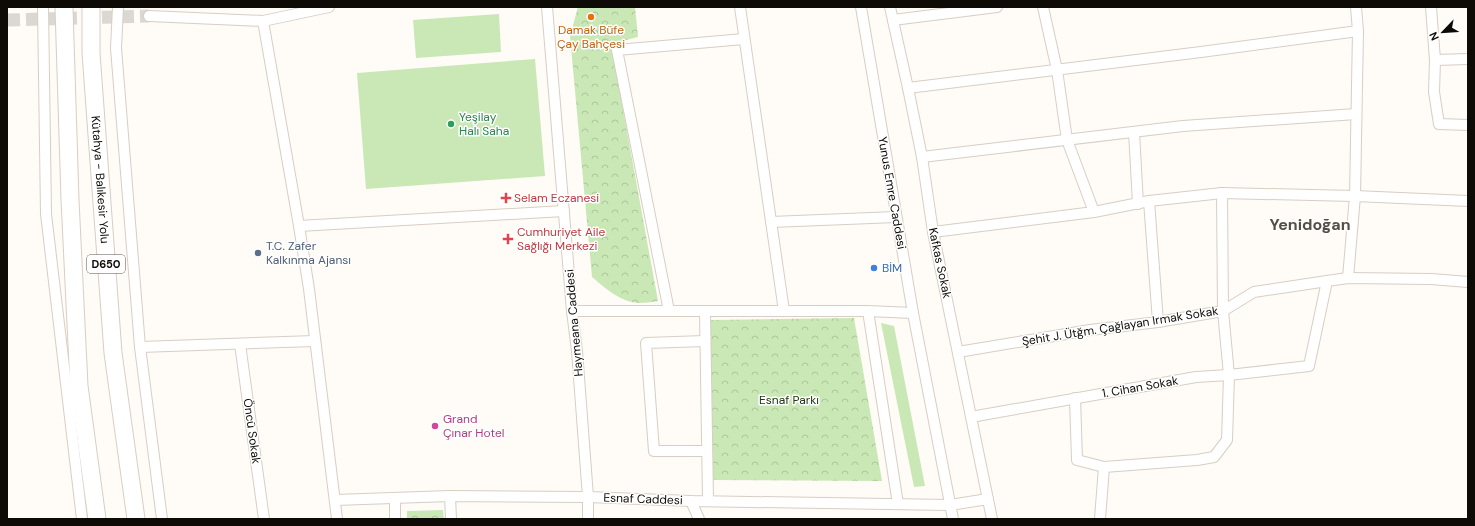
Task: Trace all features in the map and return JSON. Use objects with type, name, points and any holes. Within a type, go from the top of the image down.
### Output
[{"type":"highway","name":"D650","points":[[64,7],[79,386],[97,519]]},
{"type":"highway","name":"Kütahya - Balıkesir Yolu","points":[[91,7],[91,53],[113,353],[136,519]]},
{"type":"street","points":[[43,7],[46,214],[82,519]]},
{"type":"street","points":[[118,7],[116,48],[140,347],[162,519]]},
{"type":"street","points":[[149,16],[263,22],[329,7]]},
{"type":"street","name":"Haymeana Caddesi","points":[[547,7],[572,311],[577,351],[588,497],[588,519]]},
{"type":"street","points":[[740,7],[784,311]]},
{"type":"street","name":"Yunus Emre Caddesi","points":[[861,7],[913,313],[953,519]]},
{"type":"street","name":"Kafkas Sokak","points":[[890,7],[922,157],[933,232],[992,519]]},
{"type":"street","points":[[893,20],[997,7]]},
{"type":"street","points":[[1043,7],[1057,70],[1066,140],[1094,212]]},
{"type":"street","points":[[1348,278],[1356,196],[1358,31],[1356,7]]},
{"type":"street","points":[[1432,7],[1435,60],[1434,92],[1439,124],[1468,125]]},
{"type":"street","points":[[263,22],[299,226],[337,519]]},
{"type":"street","points":[[908,88],[1358,31]]},
{"type":"street","points":[[669,311],[617,50],[744,39]]},
{"type":"street","points":[[1435,60],[1468,58]]},
{"type":"street","points":[[922,157],[1183,126],[1356,114]]},
{"type":"street","points":[[1134,132],[1138,204]]},
{"type":"street","points":[[1075,398],[1077,460],[1104,467],[1197,460],[1214,457],[1227,440],[1229,376],[1223,311],[1222,193]]},
{"type":"street","points":[[933,232],[1094,212],[1149,201],[1222,193],[1356,196],[1468,201]]},
{"type":"street","points":[[1149,201],[1158,322]]},
{"type":"street","points":[[299,226],[564,211]]},
{"type":"street","points":[[771,222],[896,217]]},
{"type":"street","name":"Şehit J. Ütğm. Çağlayan Irmak Sokak","points":[[958,352],[1090,330],[1158,322],[1223,311],[1254,292],[1348,278],[1431,279],[1468,282]]},
{"type":"street","name":"1. Cihan Sokak","points":[[971,417],[1196,377],[1229,376],[1309,366],[1327,281]]},
{"type":"street","points":[[572,311],[868,311],[913,313]]},
{"type":"street","points":[[705,311],[708,501]]},
{"type":"street","points":[[868,311],[898,504]]},
{"type":"street","points":[[140,347],[315,341]]},
{"type":"street","points":[[705,341],[646,343],[654,451],[707,451]]},
{"type":"street","name":"Öncü Sokak","points":[[240,344],[264,519]]},
{"type":"street","points":[[1100,519],[1104,467]]},
{"type":"street","points":[[450,496],[450,519]]},
{"type":"street","name":"Esnaf Caddesi","points":[[335,500],[450,496],[588,497],[691,501],[950,505],[988,499]]},
{"type":"street","points":[[395,498],[395,519]]},
{"type":"street","points":[[691,501],[699,519]]},
{"type":"green space","points":[[578,7],[635,7],[638,37],[611,44],[658,301],[639,303],[625,300],[613,294],[592,277],[570,36]]},
{"type":"green space","points":[[499,14],[501,52],[416,58],[413,20]]},
{"type":"green space","name":"Yeşilay Halı Saha","points":[[535,59],[545,176],[366,189],[357,73]]},
{"type":"green space","name":"Esnaf Parkı","points":[[854,318],[882,481],[711,480],[711,320]]},
{"type":"green space","points":[[881,323],[894,326],[925,486],[914,487]]},
{"type":"green space","points":[[443,510],[444,519],[407,519],[407,511]]},
{"type":"tunnel","points":[[7,20],[149,16]]},
{"type":"place","name":"Damak Büfe Çay Bahçesi","points":[[591,17]]},
{"type":"place","name":"Yeşilay Halı Saha","points":[[451,124]]},
{"type":"place","name":"Selam Eczanesi","points":[[506,198]]},
{"type":"place","name":"Cumhuriyet Aile Sağlığı Merkezi","points":[[508,239]]},
{"type":"place","name":"T.C. Zafer Kalkınma Ajansı","points":[[258,253]]},
{"type":"place","name":"BİM","points":[[874,268]]},
{"type":"place","name":"Grand Çınar Hotel","points":[[435,426]]},
{"type":"district","name":"Yenidoğan","points":[[1310,224]]}]
